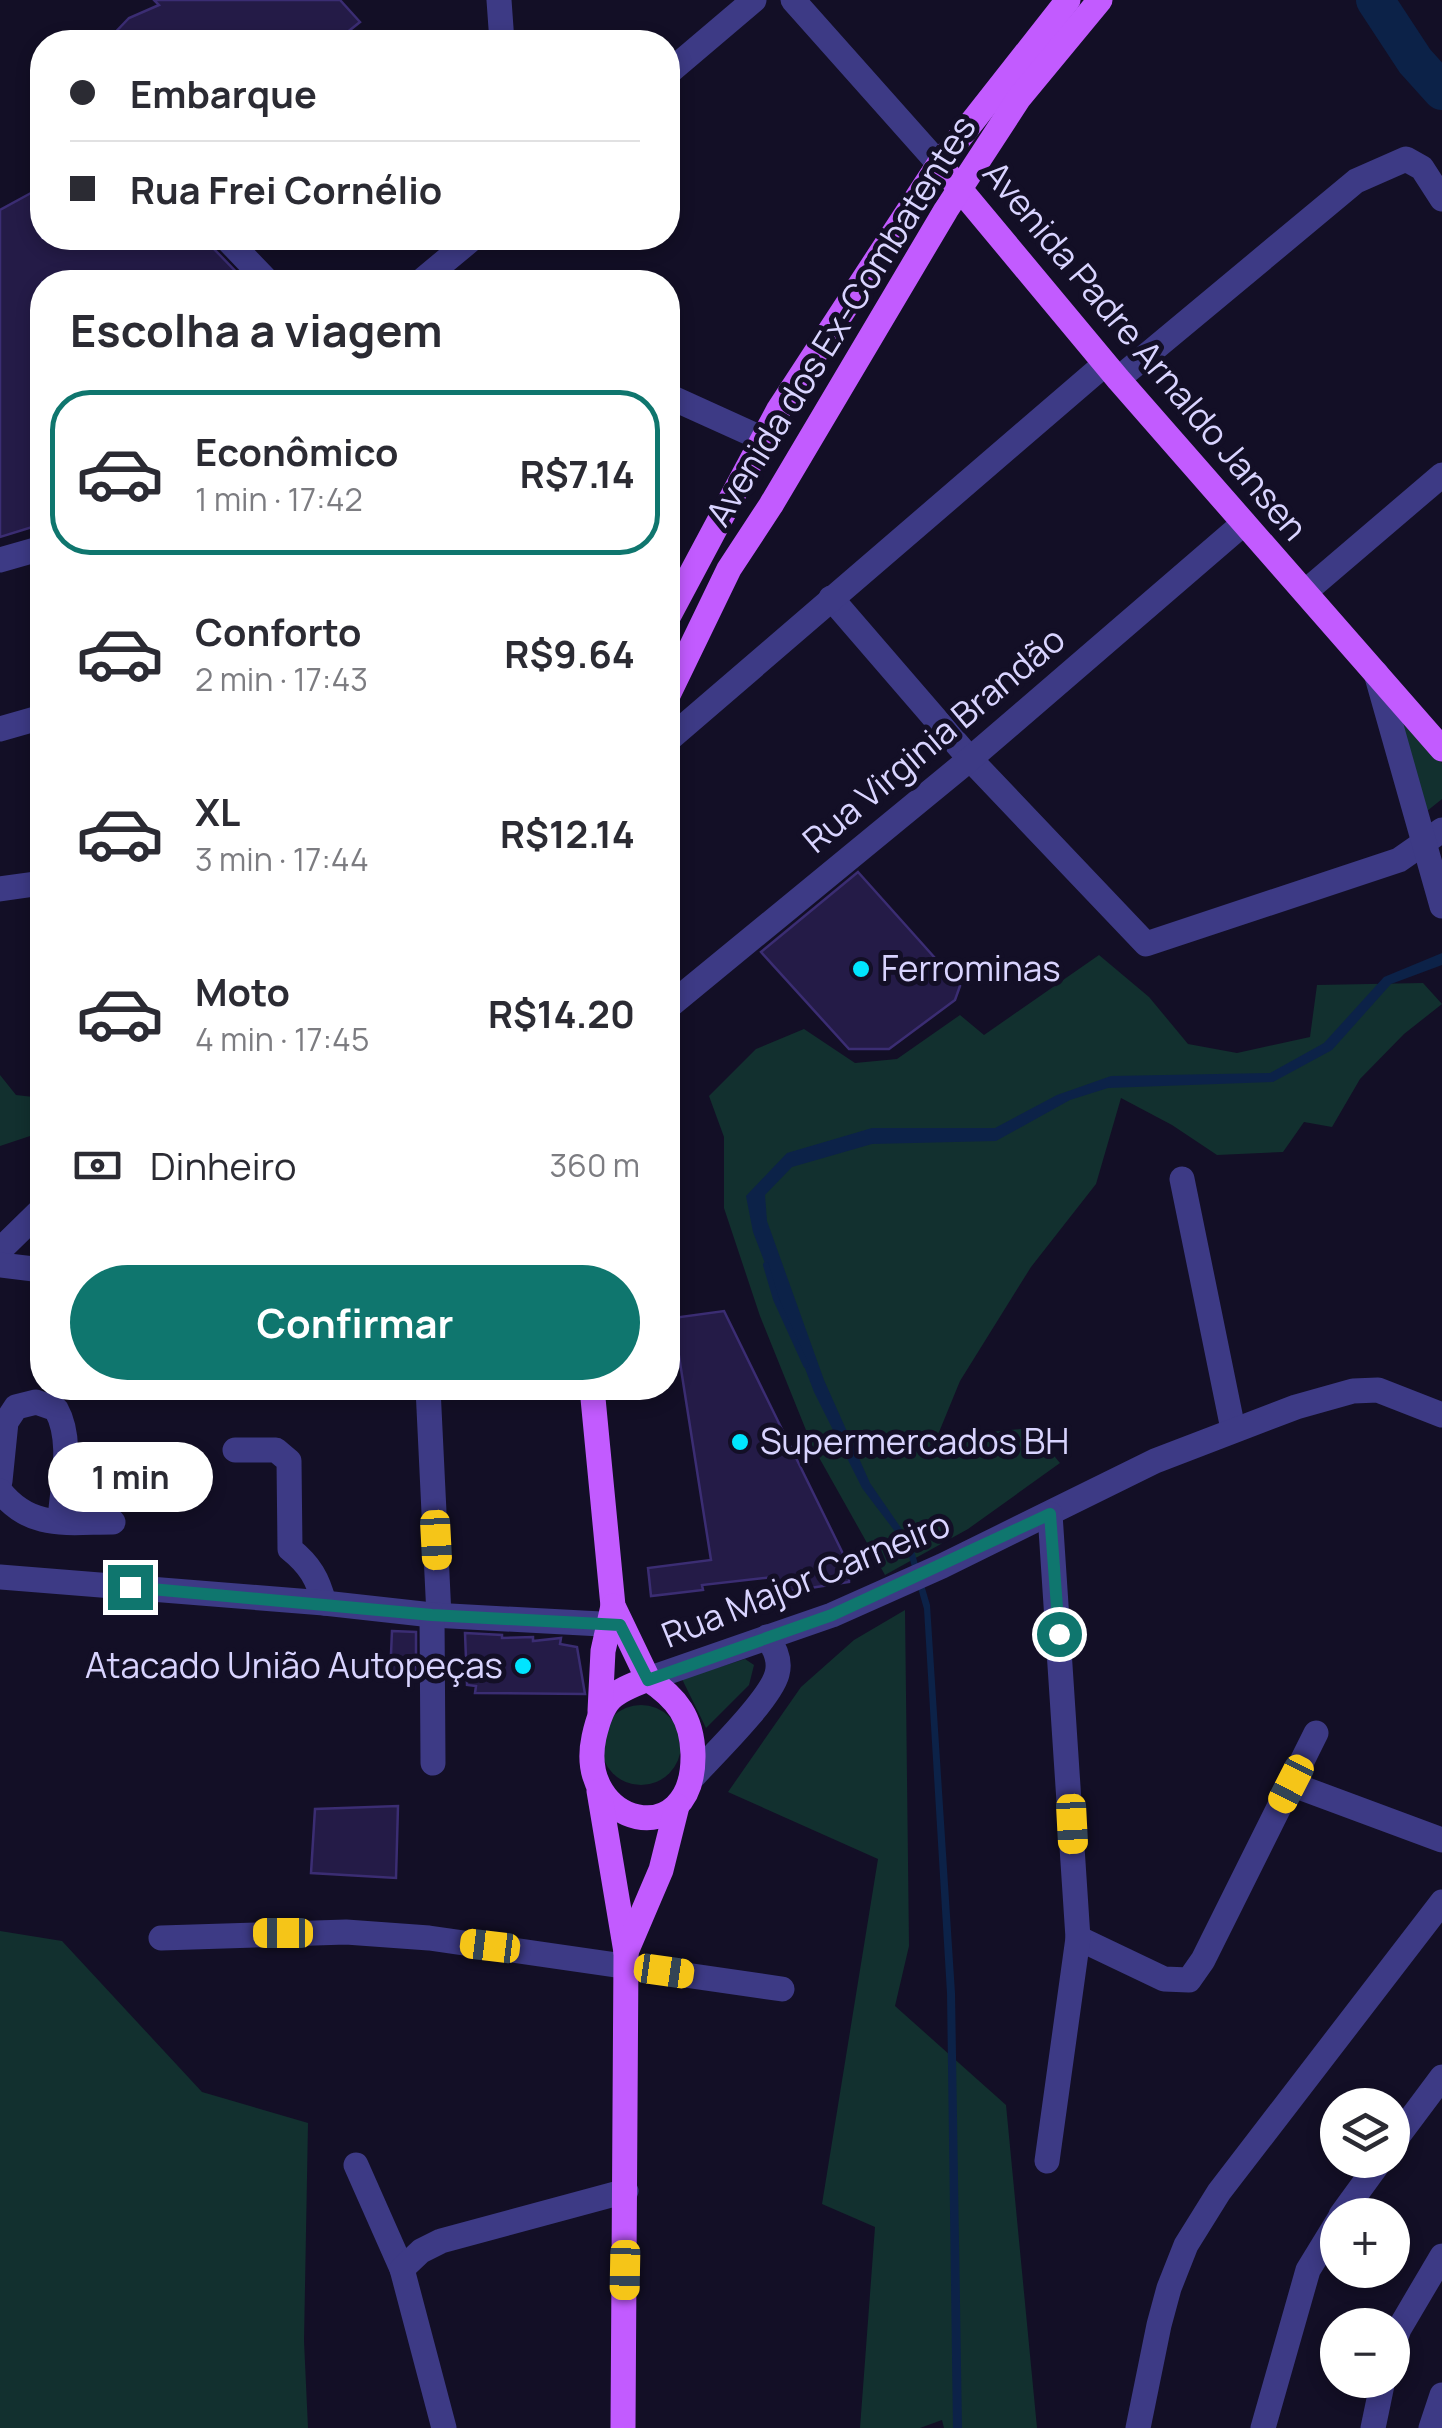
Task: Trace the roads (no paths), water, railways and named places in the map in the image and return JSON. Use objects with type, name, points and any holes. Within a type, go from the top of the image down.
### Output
[{"type":"main road","name":"Avenida dos Ex-Combatentes","points":[[680,594],[761,438],[939,164],[1068,0]]},
{"type":"main road","name":"Avenida dos Ex-Combatentes","points":[[680,670],[729,569],[960,189],[1020,98],[1100,0]]},
{"type":"main road","points":[[939,164],[986,151]]},
{"type":"main road","name":"Avenida Padre Arnaldo Jansen","points":[[939,164],[1111,371],[1442,750]]},
{"type":"main road","points":[[593,1400],[606,1627],[600,1711],[593,1744],[626,1959],[623,2428]]},
{"type":"main road","points":[[606,1627],[648,1680],[672,1695],[685,1712],[693,1752],[691,1780],[678,1806],[661,1870],[626,1959]]},
{"type":"main road","points":[[600,1711],[620,1690],[648,1680]]},
{"type":"main road","points":[[599,1791],[633,1817],[658,1817],[678,1806]]},
{"type":"street","points":[[499,0],[501,30]]},
{"type":"street","points":[[680,63],[754,0]]},
{"type":"street","name":"Avenida Padre Arnaldo Jansen","points":[[797,1],[939,164]]},
{"type":"street","points":[[680,729],[830,598],[1111,371],[1356,181],[1406,160],[1422,168],[1442,199]]},
{"type":"street","points":[[237,250],[257,270]]},
{"type":"street","points":[[434,270],[459,250]]},
{"type":"street","points":[[680,401],[761,438]]},
{"type":"street","points":[[1305,592],[1442,475]]},
{"type":"street","name":"Rua Virginia Brandão","points":[[680,997],[970,759],[1244,523]]},
{"type":"street","points":[[0,560],[30,551]]},
{"type":"street","points":[[830,598],[970,759],[1146,944],[1399,860],[1434,837]]},
{"type":"street","points":[[1376,673],[1434,837],[1442,906]]},
{"type":"street","points":[[0,729],[30,720]]},
{"type":"street","points":[[0,889],[30,884]]},
{"type":"street","points":[[1182,1179],[1233,1429]]},
{"type":"street","points":[[0,1250],[30,1221]]},
{"type":"street","points":[[0,1265],[30,1269]]},
{"type":"street","name":"Rua Major Carneiro","points":[[648,1680],[832,1615],[942,1566],[1155,1461],[1330,1396],[1378,1390],[1442,1415]]},
{"type":"street","points":[[428,1400],[436,1615],[433,1762]]},
{"type":"street","points":[[0,1481],[6,1422],[16,1407],[36,1402],[56,1408],[66,1439],[60,1521]]},
{"type":"street","points":[[235,1450],[276,1450],[289,1461],[290,1550],[316,1576],[324,1603]]},
{"type":"street","points":[[0,1491],[26,1517],[113,1522]]},
{"type":"street","points":[[1047,2161],[1078,1938],[1050,1514]]},
{"type":"street","points":[[0,1577],[606,1627]]},
{"type":"street","points":[[691,1780],[771,1688],[778,1664],[775,1648],[766,1637]]},
{"type":"street","points":[[1078,1938],[1164,1980],[1189,1980],[1203,1960],[1316,1734]]},
{"type":"street","points":[[1291,1784],[1442,1840]]},
{"type":"street","points":[[1138,2428],[1164,2306],[1186,2244],[1220,2192],[1442,1902]]},
{"type":"street","points":[[161,1938],[346,1932],[429,1938],[626,1959],[782,1988]]},
{"type":"street","points":[[1410,2120],[1442,2078]]},
{"type":"street","points":[[356,2165],[402,2269],[444,2428]]},
{"type":"street","points":[[402,2269],[421,2251],[441,2240],[626,2190]]},
{"type":"street","points":[[1262,2428],[1308,2270],[1320,2250]]},
{"type":"street","points":[[1410,2309],[1442,2256]]},
{"type":"street","points":[[1431,2428],[1442,2396]]},
{"type":"street","points":[[1374,2428],[1379,2398]]},
{"type":"water","points":[[1442,953],[1442,965],[1391,984],[1332,1050],[1273,1082],[1108,1088],[1070,1100],[996,1141],[872,1144],[792,1167],[765,1195],[767,1221],[824,1380],[870,1483],[912,1544],[930,1605],[955,1993],[962,2428],[953,2428],[947,1993],[924,1609],[906,1546],[862,1488],[814,1392],[753,1232],[746,1196],[787,1153],[872,1128],[995,1128],[1057,1095],[1111,1076],[1270,1073],[1324,1043],[1384,977]]},
{"type":"waterway","points":[[1375,0],[1415,61],[1442,91]]},
{"type":"waterway","points":[[766,1265],[776,1299],[806,1365]]},
{"type":"place","name":"Ferrominas","points":[[861,969]]},
{"type":"place","name":"Supermercados BH","points":[[740,1442]]},
{"type":"place","name":"Atacado União Autopeças","points":[[523,1666]]}]
